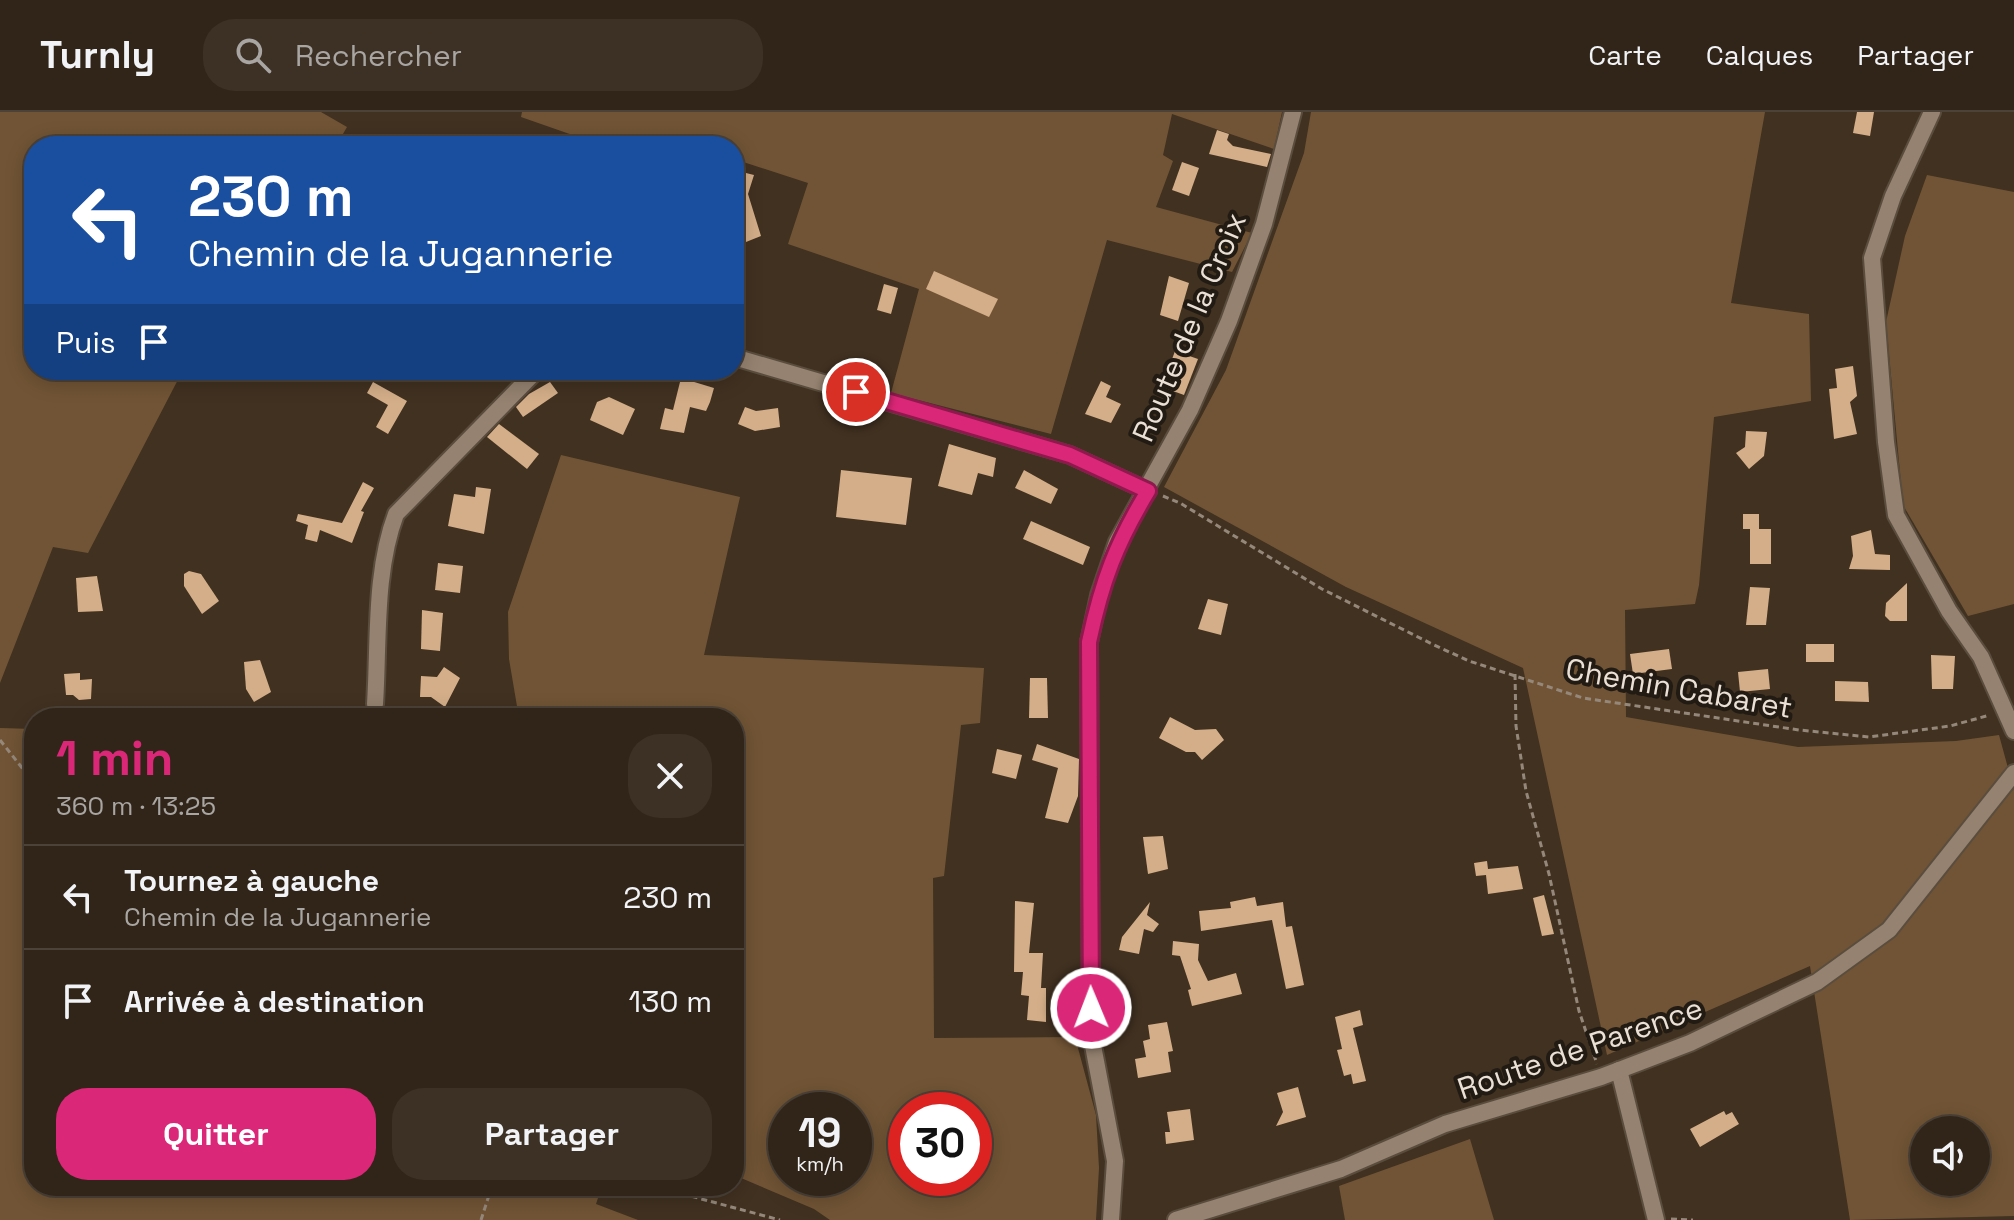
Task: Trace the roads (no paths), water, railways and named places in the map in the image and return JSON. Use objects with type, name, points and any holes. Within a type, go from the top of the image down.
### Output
[{"type":"street","name":"Route de la Croix","points":[[1111,1220],[1115,1161],[1091,1035],[1089,642],[1099,595],[1117,542],[1148,491],[1229,321],[1268,212],[1293,112]]},
{"type":"street","points":[[1932,112],[1893,196],[1872,258],[1886,442],[1896,515],[1941,598],[1981,657],[2014,731]]},
{"type":"street","points":[[744,360],[1070,455],[1148,491]]},
{"type":"street","points":[[375,704],[384,563],[387,538],[396,514],[527,380]]},
{"type":"street","name":"Route de Parence","points":[[1176,1220],[1341,1169],[1445,1124],[1601,1077],[1690,1043],[1779,1001],[1857,956],[1889,930],[1923,892],[2014,773]]},
{"type":"street","points":[[1619,1070],[1656,1219]]}]
